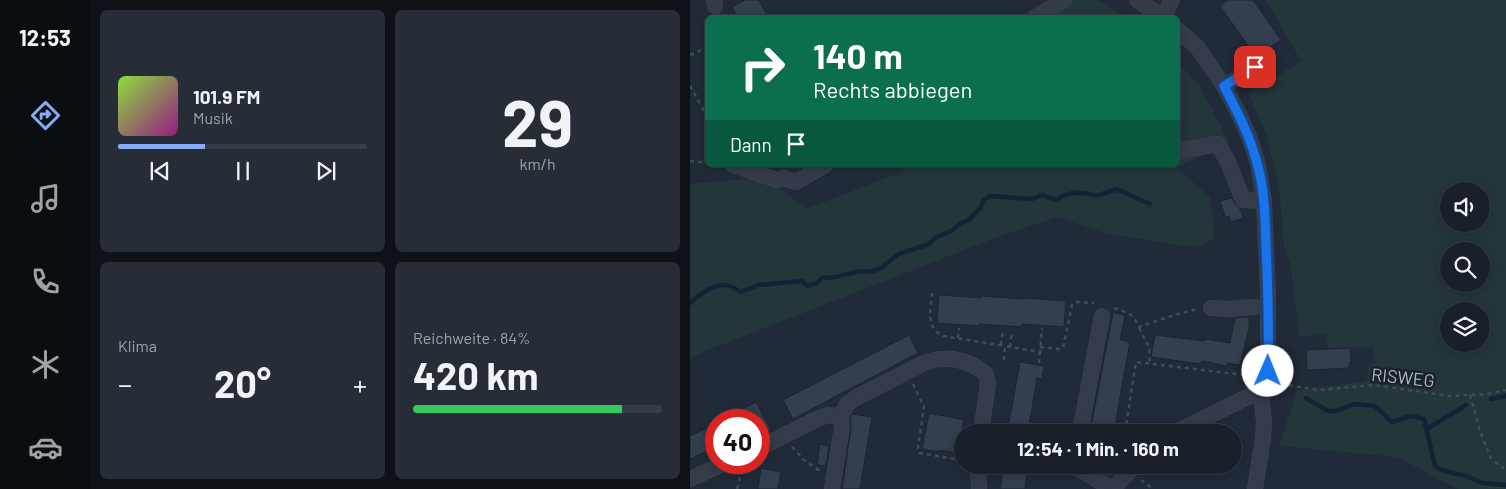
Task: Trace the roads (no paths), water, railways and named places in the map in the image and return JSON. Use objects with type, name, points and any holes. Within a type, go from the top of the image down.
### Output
[{"type":"street","points":[[1039,15],[1064,0]]},
{"type":"street","points":[[1137,0],[1160,15]]},
{"type":"street","points":[[1164,15],[1172,0]]},
{"type":"street","points":[[1180,32],[1198,48],[1224,86],[1240,116],[1258,164],[1264,201],[1268,300],[1263,438],[1255,489]]},
{"type":"street","points":[[1224,86],[1255,67]]},
{"type":"street","points":[[1180,151],[1218,144],[1228,162],[1243,200],[1264,201]]},
{"type":"street","points":[[739,167],[778,180],[783,178],[796,182],[821,167]]},
{"type":"street","points":[[1211,308],[1255,307]]},
{"type":"street","points":[[1082,424],[1102,316]]},
{"type":"street","points":[[770,442],[817,419],[828,415],[840,414],[844,411],[847,404],[857,397],[936,358],[970,362],[986,374],[988,384],[982,424]]},
{"type":"street","points":[[1192,424],[1264,387]]},
{"type":"street","points":[[832,489],[842,427],[840,414]]},
{"type":"street","points":[[690,478],[705,472]]},
{"type":"street","points":[[978,474],[979,489]]},
{"type":"street","points":[[1087,474],[1112,489],[1126,474]]},
{"type":"waterway","points":[[690,303],[703,292],[719,285],[730,286],[741,292],[758,285],[802,281],[807,286],[817,283],[822,278],[861,271],[869,272],[881,268],[899,254],[929,244],[935,238],[969,220],[981,207],[984,200],[990,196],[1032,199],[1042,195],[1055,200],[1070,194],[1085,193],[1096,196],[1117,189],[1150,204]]},
{"type":"waterway","points":[[1491,399],[1506,396]]},
{"type":"waterway","points":[[1306,398],[1328,411],[1336,411],[1354,404],[1375,406],[1392,422],[1410,416],[1424,419],[1435,466],[1441,470],[1466,476],[1483,483],[1506,485]]},
{"type":"waterway","points":[[1427,429],[1466,405]]}]
